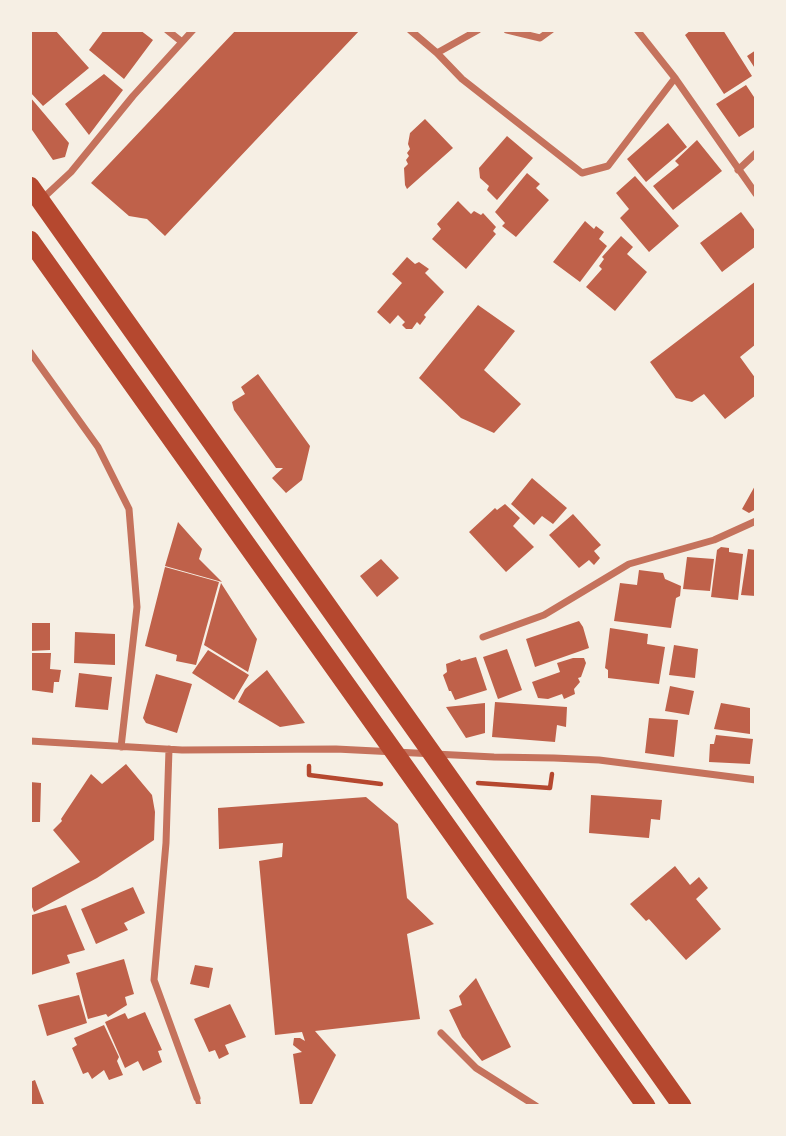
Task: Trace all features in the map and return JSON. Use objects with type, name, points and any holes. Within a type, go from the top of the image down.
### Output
[{"type":"highway","points":[[35,193],[682,1106]]},
{"type":"highway","points":[[30,240],[640,1104]]},
{"type":"street","points":[[167,30],[182,42]]},
{"type":"street","points":[[35,193],[71,172],[133,96],[193,30]]},
{"type":"street","points":[[410,30],[438,53],[462,79],[582,173],[608,166],[675,78]]},
{"type":"street","points":[[438,53],[478,30]]},
{"type":"street","points":[[507,30],[540,38],[551,30]]},
{"type":"street","points":[[637,30],[675,78],[756,194]]},
{"type":"street","points":[[738,170],[756,153]]},
{"type":"street","points":[[30,352],[98,447],[129,509],[137,607],[121,747]]},
{"type":"street","points":[[483,638],[544,615],[629,564],[714,540],[756,522]]},
{"type":"street","points":[[30,741],[169,749],[336,749],[600,761],[756,780]]},
{"type":"street","points":[[169,749],[166,843],[154,980],[198,1102]]},
{"type":"street","points":[[441,1033],[476,1068],[536,1106]]},
{"type":"path","points":[[309,766],[309,775],[381,784]]},
{"type":"path","points":[[478,783],[550,788],[552,774]]},
{"type":"building","points":[[30,30],[55,30],[89,68],[43,106],[30,92]]},
{"type":"building","points":[[104,30],[140,30],[153,40],[124,79],[89,50]]},
{"type":"building","points":[[236,30],[360,30],[165,236],[147,219],[129,216],[91,183]]},
{"type":"building","points":[[691,30],[723,30],[752,76],[724,94],[685,35]]},
{"type":"building","points":[[756,50],[756,70],[747,56]]},
{"type":"building","points":[[104,74],[123,90],[89,135],[65,104]]},
{"type":"building","points":[[746,85],[756,100],[756,126],[739,137],[716,104]]},
{"type":"building","points":[[30,97],[69,143],[65,157],[53,160],[30,127]]},
{"type":"building","points":[[425,119],[453,148],[407,189],[404,168],[408,164],[406,160],[409,156],[407,153],[410,149],[410,133]]},
{"type":"building","points":[[668,123],[687,147],[646,182],[627,159]]},
{"type":"building","points":[[507,136],[533,158],[497,200],[487,190],[489,186],[480,178],[479,168]]},
{"type":"building","points":[[697,140],[722,171],[673,210],[653,186],[679,165],[675,161]]},
{"type":"building","points":[[527,173],[540,184],[536,188],[549,200],[516,237],[502,226],[505,223],[495,212]]},
{"type":"building","points":[[635,176],[679,226],[649,252],[620,218],[629,209],[616,193]]},
{"type":"building","points":[[458,201],[471,214],[474,211],[481,215],[483,213],[496,227],[493,231],[496,234],[466,269],[432,239],[441,229],[437,224]]},
{"type":"building","points":[[741,212],[756,232],[756,246],[722,272],[700,243]]},
{"type":"building","points":[[585,221],[594,229],[596,226],[604,232],[599,239],[607,246],[580,282],[553,262]]},
{"type":"building","points":[[621,236],[633,247],[627,254],[647,272],[615,311],[586,287],[602,269],[599,266],[604,259],[602,257]]},
{"type":"building","points":[[407,257],[415,264],[419,262],[429,269],[425,273],[444,292],[424,315],[426,317],[420,325],[417,322],[412,329],[406,329],[402,325],[405,322],[398,315],[390,324],[377,312],[402,283],[392,274]]},
{"type":"building","points":[[756,281],[756,344],[740,357],[756,379],[756,395],[725,419],[704,394],[692,402],[676,398],[650,362]]},
{"type":"building","points":[[478,305],[515,331],[484,370],[521,404],[494,433],[461,418],[419,378]]},
{"type":"building","points":[[258,374],[310,446],[302,480],[286,493],[272,478],[283,468],[276,468],[234,410],[232,402],[245,394],[241,387]]},
{"type":"building","points":[[532,478],[567,508],[553,524],[542,516],[534,525],[511,504]]},
{"type":"building","points":[[756,484],[756,509],[749,513],[742,509]]},
{"type":"building","points":[[505,504],[520,518],[513,526],[534,547],[506,572],[469,532],[495,508],[497,510]]},
{"type":"building","points":[[573,514],[601,545],[594,551],[600,558],[594,565],[589,560],[579,568],[549,535]]},
{"type":"building","points":[[178,522],[202,549],[199,559],[222,582],[165,566]]},
{"type":"building","points":[[721,547],[729,548],[729,552],[743,554],[738,600],[711,597],[717,550]]},
{"type":"building","points":[[748,549],[756,550],[756,596],[741,595]]},
{"type":"building","points":[[687,557],[714,559],[710,591],[683,589]]},
{"type":"building","points":[[381,559],[399,578],[377,597],[360,576]]},
{"type":"building","points":[[165,567],[219,582],[196,665],[176,661],[177,655],[145,646]]},
{"type":"building","points":[[639,570],[663,573],[665,579],[681,586],[671,628],[614,621],[620,583],[637,585]]},
{"type":"building","points":[[221,583],[257,639],[248,672],[204,645]]},
{"type":"building","points":[[579,621],[589,648],[535,667],[526,639]]},
{"type":"building","points":[[30,623],[50,623],[50,650],[30,651]]},
{"type":"building","points":[[610,628],[648,634],[647,644],[665,647],[659,684],[608,678],[608,670],[605,668]]},
{"type":"building","points":[[75,632],[115,634],[115,665],[74,663]]},
{"type":"building","points":[[674,645],[698,649],[695,678],[669,675]]},
{"type":"building","points":[[507,649],[522,690],[498,699],[483,657]]},
{"type":"building","points":[[208,650],[249,675],[234,700],[192,673]]},
{"type":"building","points":[[30,653],[51,653],[50,669],[61,670],[59,682],[54,682],[53,693],[31,690]]},
{"type":"building","points":[[476,657],[487,690],[455,700],[443,675],[447,672],[446,664]]},
{"type":"building","points":[[584,658],[586,663],[581,677],[578,678],[580,682],[574,689],[575,694],[564,699],[562,694],[548,699],[538,698],[532,682],[560,672],[557,663]]},
{"type":"building","points":[[267,670],[305,723],[280,727],[238,702],[245,689]]},
{"type":"building","points":[[79,673],[112,677],[108,710],[75,707]]},
{"type":"building","points":[[156,674],[192,684],[177,733],[146,723],[143,718]]},
{"type":"building","points":[[670,686],[694,691],[689,715],[665,711]]},
{"type":"building","points":[[495,702],[567,707],[566,727],[557,725],[555,742],[492,737]]},
{"type":"building","points":[[485,703],[485,733],[466,738],[446,707]]},
{"type":"building","points":[[721,703],[750,708],[750,734],[714,729]]},
{"type":"building","points":[[649,718],[678,720],[674,757],[645,753]]},
{"type":"building","points":[[716,735],[753,739],[750,764],[709,762],[710,744],[714,744]]},
{"type":"building","points":[[126,764],[152,795],[155,812],[154,840],[97,878],[34,912],[30,902],[30,889],[80,862],[53,830],[62,821],[91,774],[102,784]]},
{"type":"building","points":[[30,782],[41,783],[40,822],[30,822]]},
{"type":"building","points":[[591,795],[662,800],[660,820],[651,819],[649,838],[589,833]]},
{"type":"building","points":[[366,797],[398,824],[407,898],[434,924],[407,934],[420,1019],[315,1031],[336,1055],[311,1106],[303,1106],[300,1105],[293,1054],[302,1052],[293,1045],[294,1038],[305,1041],[302,1032],[275,1035],[259,861],[282,857],[283,843],[219,849],[218,808]]},
{"type":"building","points":[[675,866],[690,885],[699,877],[708,888],[696,899],[721,929],[686,960],[649,919],[646,921],[630,904]]},
{"type":"building","points":[[133,887],[145,913],[124,923],[128,930],[96,944],[81,909]]},
{"type":"building","points":[[66,905],[85,950],[67,955],[70,963],[31,975],[30,909],[32,915]]},
{"type":"building","points":[[124,959],[134,994],[125,997],[127,1005],[108,1017],[106,1014],[88,1019],[76,973]]},
{"type":"building","points":[[195,965],[213,968],[209,988],[190,984]]},
{"type":"building","points":[[476,978],[511,1047],[482,1061],[462,1037],[449,1010],[462,1005],[459,996]]},
{"type":"building","points":[[79,995],[87,1023],[47,1036],[38,1005]]},
{"type":"building","points":[[230,1004],[246,1037],[225,1045],[229,1054],[219,1059],[215,1050],[209,1052],[194,1019]]},
{"type":"building","points":[[145,1012],[162,1050],[158,1051],[162,1062],[143,1071],[138,1061],[125,1068],[105,1022],[125,1013],[128,1019]]},
{"type":"building","points":[[104,1025],[119,1057],[117,1061],[123,1075],[109,1080],[104,1070],[92,1079],[88,1072],[83,1074],[72,1048],[77,1045],[74,1038]]},
{"type":"building","points":[[35,1080],[44,1104],[30,1106],[30,1082]]}]
